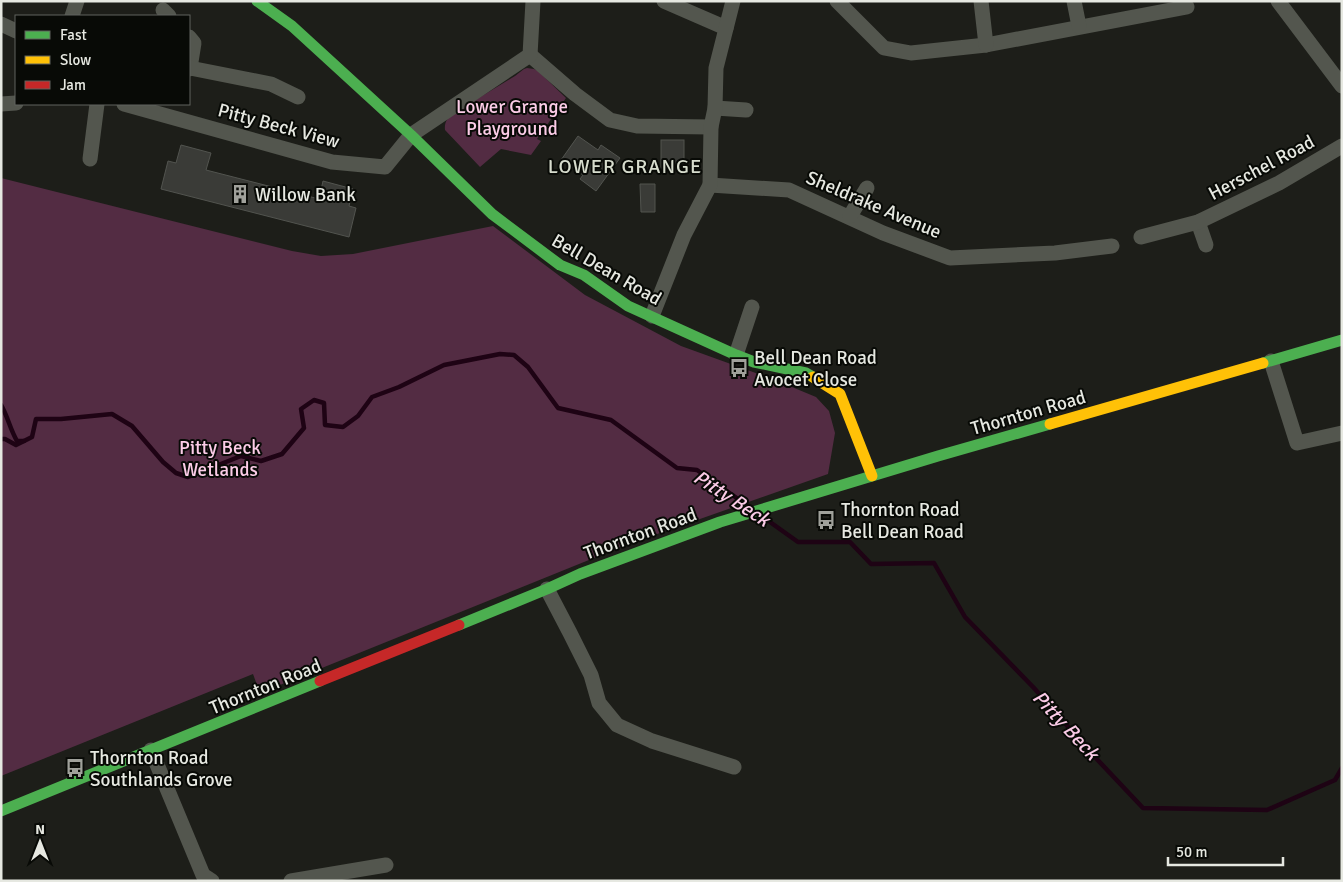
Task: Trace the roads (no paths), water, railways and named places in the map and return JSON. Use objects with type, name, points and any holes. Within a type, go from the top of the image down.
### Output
[{"type":"main road","name":"Bell Dean Road","points":[[257,1],[292,26],[411,135],[492,214],[560,266],[584,275],[628,306],[754,362],[806,374],[840,394],[872,476]]},
{"type":"main road","name":"Thornton Road","points":[[1,811],[547,590],[580,574],[720,522],[1342,340]]},
{"type":"street","points":[[72,15],[77,1]]},
{"type":"street","points":[[530,55],[533,1]]},
{"type":"street","points":[[664,1],[726,28]]},
{"type":"street","points":[[652,316],[684,235],[710,185],[711,127],[715,108],[716,68],[733,1]]},
{"type":"street","points":[[837,1],[884,48],[911,53],[986,45],[1187,7]]},
{"type":"street","points":[[981,1],[986,45]]},
{"type":"street","points":[[1074,1],[1079,26]]},
{"type":"street","points":[[1278,1],[1342,86]]},
{"type":"street","points":[[1,24],[15,31]]},
{"type":"street","points":[[190,38],[194,43],[190,69],[271,84],[298,97]]},
{"type":"street","points":[[411,135],[530,55]]},
{"type":"street","points":[[530,55],[575,94],[610,120],[637,126],[711,127]]},
{"type":"street","points":[[1,104],[15,103]]},
{"type":"street","points":[[90,159],[97,105]]},
{"type":"street","name":"Pitty Beck View","points":[[132,105],[332,162],[385,167],[411,135]]},
{"type":"street","points":[[715,108],[746,110]]},
{"type":"street","name":"Herschel Road","points":[[1141,237],[1198,222],[1279,183],[1342,146]]},
{"type":"street","name":"Sheldrake Avenue","points":[[710,185],[789,190],[883,232],[950,258],[1055,253],[1112,246]]},
{"type":"street","points":[[850,216],[867,188]]},
{"type":"street","name":"Herschel Road","points":[[1198,222],[1206,245]]},
{"type":"street","points":[[736,355],[752,307]]},
{"type":"street","points":[[1271,361],[1297,443],[1342,433]]},
{"type":"street","points":[[547,590],[591,676],[599,702],[617,725],[652,741],[734,767]]},
{"type":"street","points":[[151,750],[203,875],[212,881]]},
{"type":"street","points":[[291,881],[386,865]]},
{"type":"waterway","name":"Pitty Beck","points":[[1,439],[16,445],[32,437],[36,419],[61,419],[112,414],[132,426],[163,462],[176,473],[188,477],[241,456],[261,461],[282,454],[304,428],[301,409],[314,400],[324,403],[325,425],[343,427],[358,416],[372,397],[399,387],[444,365],[500,354],[514,355],[528,367],[558,408],[611,420],[677,468],[697,470],[748,506]]},
{"type":"waterway","points":[[1,405],[17,441],[24,441]]},
{"type":"waterway","name":"Pitty Beck","points":[[763,517],[798,542],[850,542],[871,564],[934,563],[965,617],[1034,688],[1143,808],[1267,810],[1335,780],[1342,768]]},
{"type":"place","name":"Willow Bank","points":[[240,194]]},
{"type":"place","name":"Bell Dean Road Avocet Close","points":[[739,368]]},
{"type":"place","name":"Thornton Road Bell Dean Road","points":[[826,520]]},
{"type":"place","name":"Thornton Road Southlands Grove","points":[[75,768]]},
{"type":"district","name":"LOWER GRANGE","points":[[625,166]]},
{"type":"park label","name":"Lower Grange Playground","points":[[512,117]]},
{"type":"park label","name":"Pitty Beck Wetlands","points":[[220,458]]}]
